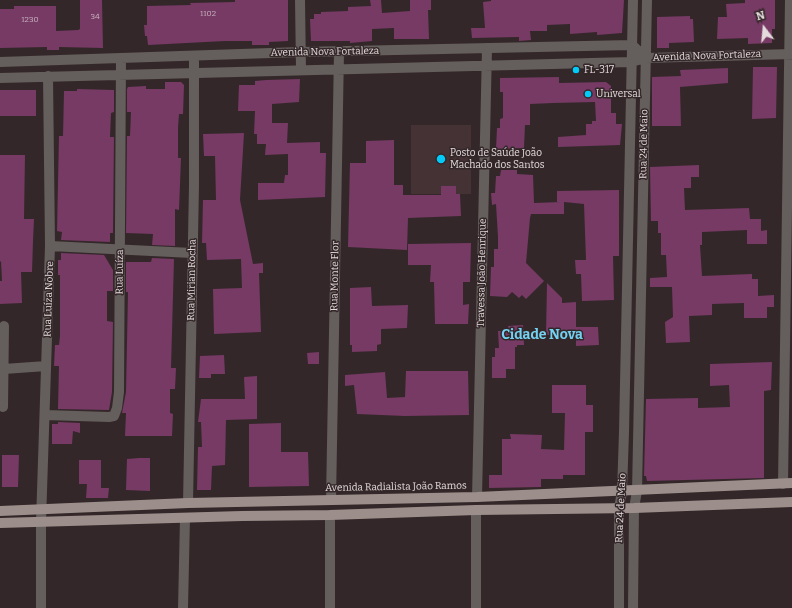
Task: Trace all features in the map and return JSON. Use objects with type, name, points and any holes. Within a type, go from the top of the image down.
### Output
[{"type":"main road","name":"Avenida Radialista João Ramos","points":[[0,510],[43,510],[188,503],[477,497],[787,484]]},
{"type":"main road","points":[[0,523],[476,510],[634,508],[792,502]]},
{"type":"street","points":[[300,0],[301,70]]},
{"type":"street","name":"Rua 24 de Maio","points":[[619,608],[619,508],[622,492],[624,432],[633,0]]},
{"type":"street","name":"Rua 24 de Maio","points":[[633,608],[634,508],[637,491],[647,0]]},
{"type":"street","points":[[787,484],[790,0]]},
{"type":"street","name":"Avenida Nova Fortaleza","points":[[0,62],[301,52],[632,45],[646,58]]},
{"type":"street","name":"Travessa João Henrique","points":[[477,497],[487,48]]},
{"type":"street","name":"Rua Monte Flor","points":[[331,500],[339,52]]},
{"type":"street","name":"Avenida Nova Fortaleza","points":[[0,78],[339,68],[632,62],[646,58],[790,54]]},
{"type":"street","name":"Rua Mirian Rocha","points":[[188,503],[194,185],[194,56]]},
{"type":"street","name":"Rua Luíza","points":[[45,415],[91,417],[114,416],[119,392],[121,58]]},
{"type":"street","name":"Rua Luíza Nobre","points":[[41,608],[41,522],[43,510],[50,246],[48,76]]},
{"type":"street","points":[[629,155],[643,155]]},
{"type":"street","points":[[50,246],[192,253]]},
{"type":"street","points":[[627,287],[641,288]]},
{"type":"street","points":[[3,407],[4,326]]},
{"type":"street","points":[[4,369],[46,366]]},
{"type":"street","points":[[624,432],[638,432]]},
{"type":"street","points":[[476,510],[476,608]]},
{"type":"street","points":[[330,515],[330,608]]},
{"type":"street","points":[[183,608],[185,518]]},
{"type":"shaded area","name":"Posto de Saúde João Machado dos Santos","points":[[411,125],[471,125],[471,194],[411,194]]},
{"type":"building","points":[[80,0],[102,0],[103,48],[59,47],[59,50],[47,50],[47,47],[0,48],[0,9],[14,9],[14,6],[56,6],[56,31],[78,30],[80,29]]},
{"type":"building","points":[[235,0],[288,0],[288,41],[269,42],[269,45],[252,45],[252,41],[225,41],[148,45],[144,25],[147,25],[147,6],[235,2]]},
{"type":"building","points":[[370,0],[381,0],[382,13],[410,11],[410,0],[431,0],[431,10],[428,10],[429,39],[394,39],[394,28],[372,29],[372,41],[350,43],[350,41],[311,41],[310,19],[314,19],[314,14],[321,14],[321,12],[348,11],[348,7],[371,6]]},
{"type":"building","points":[[491,0],[624,0],[622,33],[597,35],[597,32],[570,34],[570,24],[547,25],[547,31],[530,31],[531,40],[519,41],[519,37],[472,38],[471,28],[485,28],[483,2]]},
{"type":"building","points":[[745,0],[775,0],[775,29],[772,29],[772,43],[748,44],[748,38],[717,39],[718,17],[727,17],[726,4],[745,3]]},
{"type":"building","points":[[690,16],[690,19],[693,19],[694,42],[669,43],[669,48],[657,48],[657,17]]},
{"type":"building","points":[[753,67],[777,67],[776,118],[752,119]]},
{"type":"building","points":[[728,68],[728,83],[680,87],[681,126],[652,126],[652,77],[681,76],[680,70]]},
{"type":"building","points":[[559,77],[559,83],[606,82],[611,86],[611,113],[616,113],[616,124],[622,124],[620,145],[558,147],[558,137],[586,135],[586,124],[592,124],[592,121],[596,121],[595,102],[553,103],[530,104],[530,125],[525,125],[524,148],[496,149],[497,128],[500,128],[500,119],[503,118],[503,92],[500,92],[500,78]]},
{"type":"building","points":[[300,79],[299,102],[272,104],[272,123],[288,123],[287,143],[320,142],[320,153],[326,153],[325,197],[258,200],[258,183],[284,183],[285,175],[288,175],[288,154],[265,155],[266,144],[257,144],[257,134],[254,134],[255,111],[238,111],[239,85],[255,85],[255,81]]},
{"type":"building","points":[[165,82],[181,82],[184,85],[183,114],[179,114],[178,128],[178,158],[181,158],[179,210],[175,209],[175,246],[152,245],[153,234],[126,233],[127,136],[130,136],[131,112],[127,112],[127,89],[128,87],[146,86],[146,89],[165,89]]},
{"type":"building","points":[[77,89],[114,90],[114,112],[111,113],[110,137],[114,137],[113,233],[110,233],[110,242],[61,240],[62,232],[57,231],[59,136],[63,136],[64,91],[77,91]]},
{"type":"building","points":[[0,90],[36,90],[36,116],[0,116]]},
{"type":"building","points":[[244,133],[240,200],[253,264],[263,263],[263,273],[259,273],[261,332],[214,334],[213,289],[242,288],[241,259],[207,260],[206,243],[202,243],[203,200],[216,200],[215,156],[204,156],[203,134]]},
{"type":"building","points":[[394,140],[394,185],[403,185],[403,195],[441,195],[441,186],[456,186],[456,194],[460,194],[461,216],[408,218],[407,250],[348,247],[350,163],[366,163],[366,141]]},
{"type":"building","points":[[0,155],[25,155],[24,219],[34,219],[32,272],[21,272],[22,303],[0,304],[0,281],[2,281],[1,261],[0,262]]},
{"type":"building","points":[[699,165],[699,177],[691,177],[691,188],[684,188],[685,210],[749,208],[750,219],[761,219],[761,231],[767,230],[767,244],[747,244],[747,230],[702,232],[702,245],[700,245],[702,276],[752,274],[752,279],[758,279],[758,296],[774,295],[774,307],[767,307],[767,318],[744,318],[744,303],[712,304],[712,315],[689,316],[690,342],[666,343],[665,322],[673,317],[672,287],[650,287],[650,278],[667,277],[666,255],[661,255],[661,233],[658,233],[658,221],[651,221],[650,167]]},
{"type":"building","points":[[501,170],[517,170],[517,174],[533,175],[534,203],[561,202],[557,202],[557,191],[619,190],[619,256],[613,256],[614,300],[582,301],[581,274],[576,274],[575,260],[586,260],[584,204],[564,202],[564,214],[531,214],[526,263],[544,281],[526,299],[522,295],[519,298],[512,292],[507,297],[490,296],[491,267],[494,267],[494,249],[498,249],[496,204],[492,205],[491,193],[495,193],[496,176],[500,176]]},
{"type":"building","points":[[471,243],[470,282],[463,282],[463,305],[469,304],[468,324],[435,324],[434,282],[430,282],[431,265],[408,265],[408,244]]},
{"type":"building","points":[[61,253],[104,255],[113,270],[113,291],[107,291],[107,321],[113,322],[112,392],[109,410],[58,409],[59,366],[54,366],[55,345],[59,345],[60,336],[60,275],[58,275],[58,260],[61,260]]},
{"type":"building","points":[[152,258],[174,259],[171,368],[176,368],[175,389],[170,389],[170,413],[173,414],[172,436],[125,436],[126,413],[122,413],[126,392],[128,292],[126,292],[126,262],[151,262]]},
{"type":"building","points":[[547,283],[562,298],[562,303],[576,302],[576,327],[598,327],[599,345],[576,346],[576,334],[546,335]]},
{"type":"building","points":[[371,287],[372,306],[408,305],[407,328],[381,329],[381,344],[377,345],[377,351],[352,352],[352,345],[350,345],[350,288]]},
{"type":"building","points":[[523,325],[524,345],[517,345],[517,347],[515,347],[515,369],[506,369],[506,378],[492,378],[492,357],[495,357],[495,348],[499,348],[498,331],[509,331],[508,326]]},
{"type":"building","points":[[319,352],[319,364],[308,364],[307,353]]},
{"type":"building","points":[[224,355],[225,374],[211,374],[211,378],[199,378],[200,356]]},
{"type":"building","points":[[772,362],[771,390],[764,391],[764,478],[647,481],[646,476],[644,476],[646,399],[698,398],[698,408],[730,407],[729,385],[710,386],[710,364]]},
{"type":"building","points":[[406,371],[468,371],[469,415],[405,416],[357,414],[354,385],[345,386],[345,375],[385,372],[387,398],[405,397]]},
{"type":"building","points":[[257,376],[257,419],[226,420],[225,465],[212,466],[211,490],[197,490],[198,447],[202,447],[201,422],[198,422],[201,399],[245,399],[244,377]]},
{"type":"building","points":[[552,385],[586,385],[586,405],[593,405],[593,432],[585,432],[585,475],[563,475],[563,479],[541,479],[541,487],[489,488],[489,475],[502,475],[502,439],[511,439],[510,434],[542,435],[541,449],[564,450],[565,413],[552,413]]},
{"type":"building","points":[[58,422],[80,423],[80,433],[73,431],[72,444],[52,444],[52,424],[58,424]]},
{"type":"building","points":[[281,423],[281,452],[308,452],[309,486],[249,487],[249,424]]},
{"type":"building","points":[[2,455],[19,455],[18,487],[2,487]]},
{"type":"building","points":[[150,458],[150,491],[126,490],[127,459]]},
{"type":"building","points":[[79,460],[101,460],[101,488],[109,488],[108,498],[86,498],[87,484],[79,484]]},
{"type":"place","name":"FL-317","points":[[576,70]]},
{"type":"place","name":"Universal","points":[[588,94]]},
{"type":"place","name":"Posto de Saúde João Machado dos Santos","points":[[441,159]]},
{"type":"district","name":"Cidade Nova","points":[[542,335]]}]
